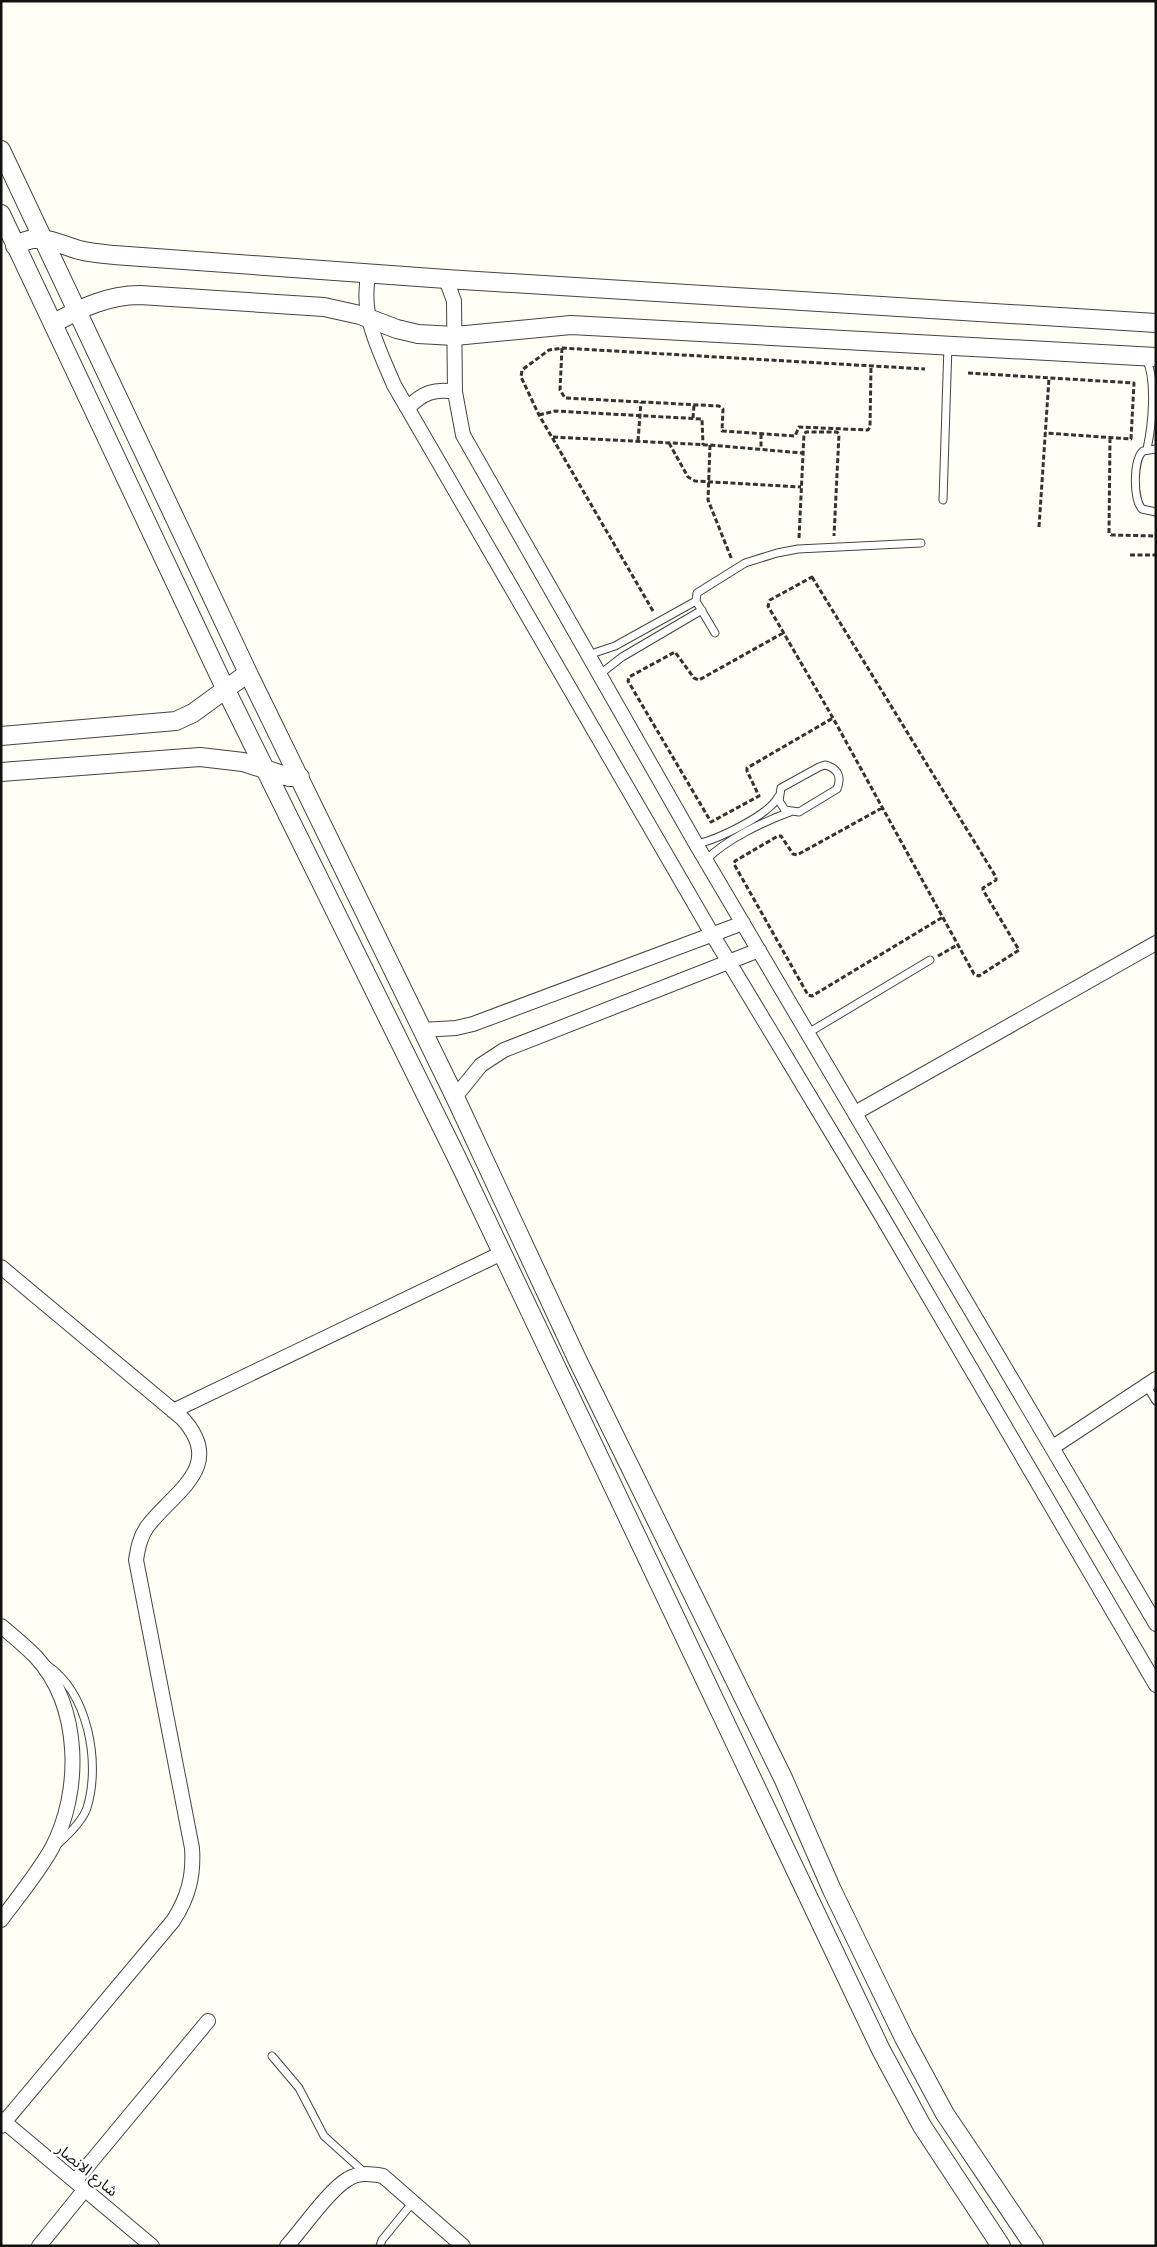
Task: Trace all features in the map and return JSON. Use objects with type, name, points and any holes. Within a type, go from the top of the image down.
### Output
[{"type":"street","points":[[1,150],[248,673],[455,1097],[476,1146],[577,1359],[783,1778],[832,1890],[904,2038],[950,2121],[1034,2246]]},
{"type":"street","points":[[1,214],[225,688],[457,1158],[881,2050],[922,2126],[1001,2246]]},
{"type":"street","points":[[15,246],[33,238],[43,238],[98,254],[446,279],[1156,323]]},
{"type":"street","points":[[369,272],[365,296],[368,319],[394,385],[728,962],[880,1212],[1156,1685]]},
{"type":"street","points":[[446,279],[454,301],[455,392],[463,435],[742,923],[1156,1624]]},
{"type":"street","points":[[54,323],[78,310],[114,296],[140,295],[324,307],[418,334],[455,336],[571,325],[1150,357]]},
{"type":"street","points":[[408,408],[424,394],[445,390],[455,392]]},
{"type":"street","points":[[1,736],[176,721],[193,713],[248,673]]},
{"type":"street","points":[[1,772],[200,757],[222,758],[264,768],[289,777],[300,777]]},
{"type":"street","points":[[422,1030],[456,1028],[472,1024],[742,923]]},
{"type":"street","points":[[855,1113],[1156,942]]},
{"type":"street","points":[[455,1097],[481,1065],[504,1050],[758,950]]},
{"type":"street","points":[[457,1158],[476,1146]]},
{"type":"street","points":[[174,1411],[502,1253]]},
{"type":"street","points":[[1,1267],[174,1411],[190,1427],[195,1437],[199,1459],[196,1470],[184,1489],[147,1528],[138,1549],[136,1560],[192,1848],[192,1879],[182,1908],[173,1921],[2,2122]]},
{"type":"street","points":[[1053,1447],[1151,1382]]},
{"type":"street","points":[[1,1626],[36,1658],[54,1686],[67,1718],[73,1751],[72,1785],[65,1818],[52,1849],[1,1920]]},
{"type":"street","points":[[39,2246],[81,2184],[208,2021]]},
{"type":"street","name":"شارع الانصار","points":[[2,2122],[58,2168],[81,2184],[152,2246]]},
{"type":"street","points":[[287,2246],[338,2188],[349,2178],[365,2173],[383,2176],[463,2246]]},
{"type":"lane","points":[[943,500],[948,345]]},
{"type":"lane","points":[[1147,450],[1153,383],[1150,357]]},
{"type":"lane","points":[[1156,449],[1147,450],[1140,454],[1137,462],[1136,498],[1142,509],[1156,512]]},
{"type":"lane","points":[[715,633],[696,600],[700,589],[735,568],[760,557],[798,549],[921,543]]},
{"type":"lane","points":[[588,655],[614,646],[696,600]]},
{"type":"lane","points":[[599,675],[622,657],[702,610]]},
{"type":"lane","points":[[696,844],[719,836],[766,810],[775,803],[784,785],[819,767],[832,767],[837,771],[839,783],[832,793],[799,812],[790,812],[773,818],[723,846],[706,860]]},
{"type":"lane","points":[[778,796],[782,806],[790,812]]},
{"type":"lane","points":[[808,1033],[930,960]]},
{"type":"lane","points":[[1151,1382],[1156,1401]]},
{"type":"lane","points":[[36,1658],[60,1674],[77,1700],[90,1732],[92,1777],[86,1810],[70,1833],[52,1849]]},
{"type":"lane","points":[[272,2056],[299,2088],[324,2136],[365,2173]]},
{"type":"lane","points":[[380,2246],[382,2240],[413,2202]]},
{"type":"path","points":[[562,348],[560,390],[565,398],[722,406],[723,432],[796,436],[799,427],[837,432],[839,434],[833,547]]},
{"type":"path","points":[[653,611],[539,415],[520,373],[549,350],[562,348],[925,369]]},
{"type":"path","points":[[798,549],[804,432],[870,428],[871,366]]},
{"type":"path","points":[[968,373],[1134,383],[1132,437],[1110,438],[1045,433]]},
{"type":"path","points":[[1039,527],[1049,378]]},
{"type":"path","points":[[638,441],[641,402]]},
{"type":"path","points":[[693,418],[694,405]]},
{"type":"path","points":[[539,415],[555,411],[693,418],[704,420],[703,444]]},
{"type":"path","points":[[761,434],[761,449]]},
{"type":"path","points":[[552,437],[703,444],[802,453]]},
{"type":"path","points":[[1110,438],[1109,533],[1111,535],[1156,536]]},
{"type":"path","points":[[669,443],[688,477],[695,481],[801,488]]},
{"type":"path","points":[[710,445],[708,500],[735,568]]},
{"type":"path","points":[[1130,554],[1156,555]]},
{"type":"path","points":[[814,578],[996,877],[996,880],[983,888],[983,890],[1019,949],[1019,953],[978,976],[974,974],[833,718],[783,633],[768,606],[769,601],[814,578]]},
{"type":"path","points":[[783,633],[699,680],[694,678],[675,652],[629,677],[628,682],[710,821],[713,822],[759,796],[746,771],[747,768],[833,718]]},
{"type":"path","points":[[882,808],[797,855],[794,854],[781,836],[778,836],[735,861],[734,864],[808,995],[812,996],[943,918]]},
{"type":"path","points":[[930,960],[957,944]]}]
